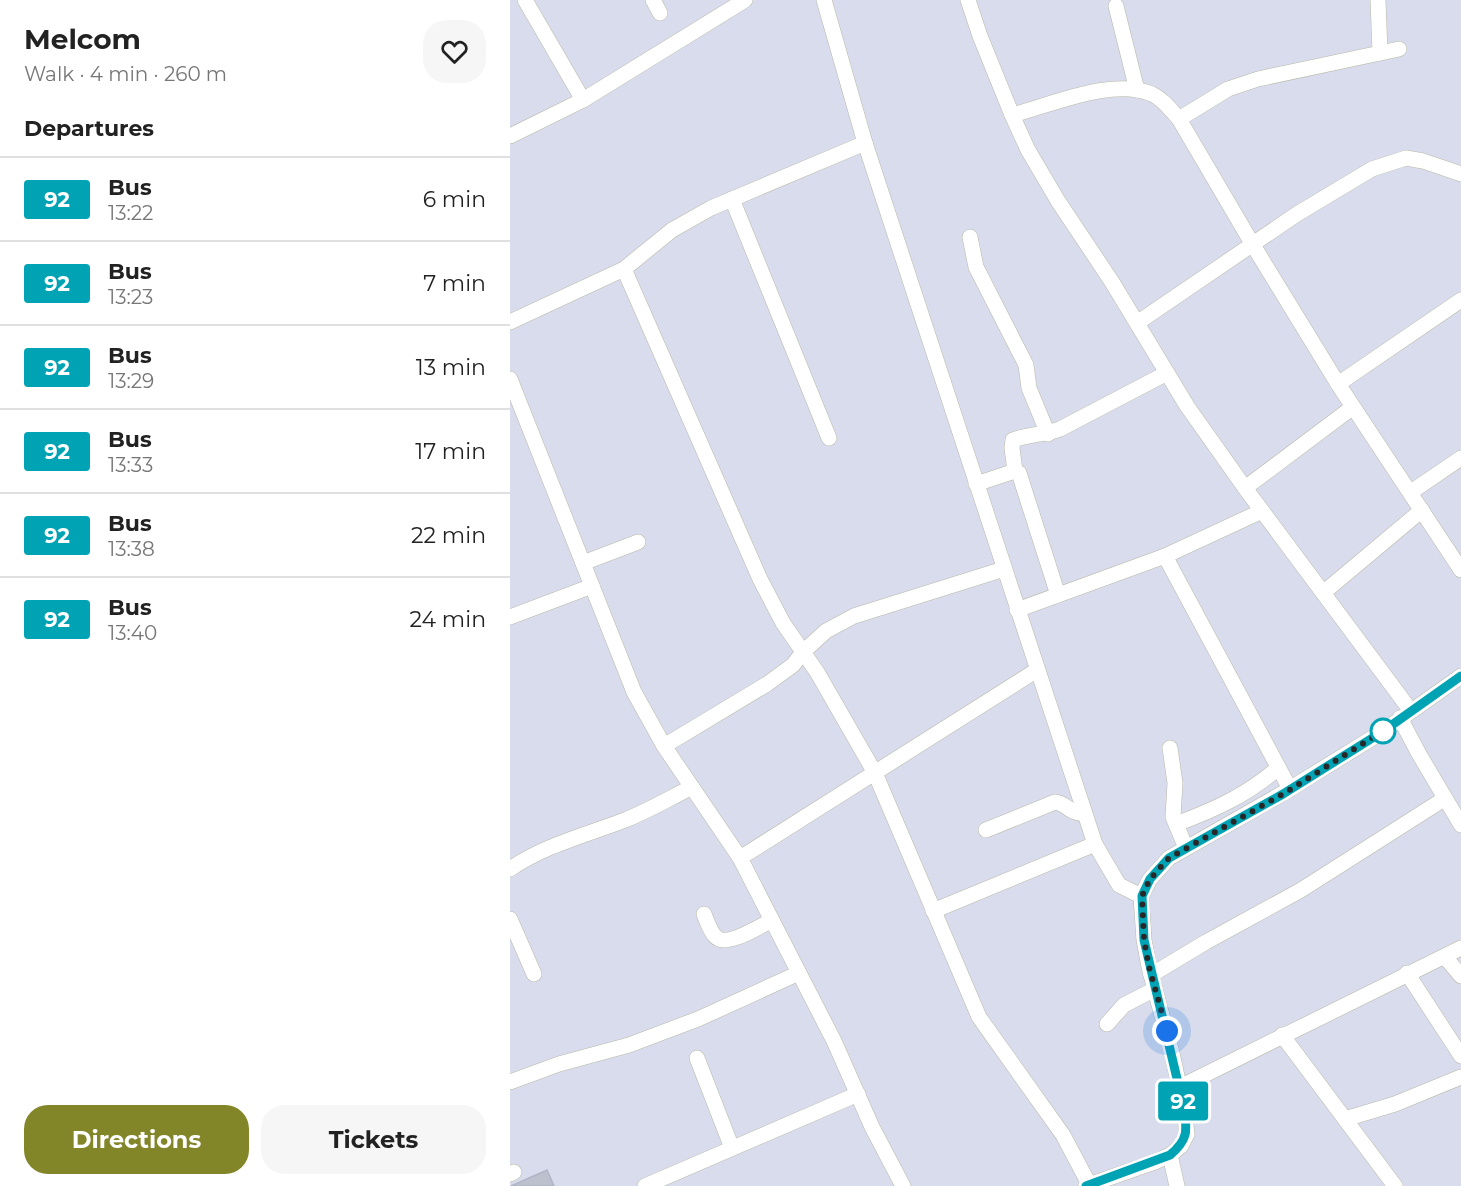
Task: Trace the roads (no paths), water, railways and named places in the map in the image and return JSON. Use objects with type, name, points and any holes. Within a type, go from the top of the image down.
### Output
[{"type":"street","points":[[525,0],[583,100]]},
{"type":"street","points":[[510,136],[583,100],[745,0]]},
{"type":"street","points":[[824,0],[865,143],[1095,844],[1119,885],[1142,896]]},
{"type":"street","points":[[968,0],[1012,115],[1028,150],[1058,201],[1112,282],[1187,406],[1323,593],[1406,715],[1444,799],[1461,825]]},
{"type":"street","points":[[1378,0],[1380,53]]},
{"type":"street","points":[[1116,6],[1137,90]]},
{"type":"street","points":[[1179,119],[1228,89],[1258,79],[1399,49]]},
{"type":"street","points":[[1012,115],[1086,93],[1114,90],[1137,90],[1153,94],[1166,103],[1179,119],[1338,384],[1461,570]]},
{"type":"street","points":[[510,322],[624,269],[672,230],[711,208],[865,143]]},
{"type":"street","points":[[1137,323],[1297,214],[1372,169],[1406,158],[1423,161],[1461,174]]},
{"type":"street","points":[[732,199],[830,438]]},
{"type":"street","points":[[970,237],[976,267],[1026,365],[1029,388],[1048,434]]},
{"type":"street","points":[[624,269],[760,579],[783,622],[817,672],[875,773],[979,1017],[1063,1135],[1088,1185],[1170,1155],[1181,1146],[1186,1134],[1180,1087],[1144,940],[1142,896],[1150,879],[1169,858],[1290,789],[1382,732],[1461,676]]},
{"type":"street","points":[[1338,384],[1461,300]]},
{"type":"street","points":[[1058,595],[1022,477],[1015,471],[1013,441],[1022,437],[1048,434],[1060,429],[1167,373]]},
{"type":"street","points":[[510,379],[634,692],[664,746],[740,858],[834,1041],[903,1186]]},
{"type":"street","points":[[1245,488],[1353,406]]},
{"type":"street","points":[[1411,492],[1461,458]]},
{"type":"street","points":[[976,484],[1015,471]]},
{"type":"street","points":[[1323,593],[1422,510]]},
{"type":"street","points":[[1017,610],[1165,556],[1262,511]]},
{"type":"street","points":[[583,563],[638,542]]},
{"type":"street","points":[[1165,556],[1290,789]]},
{"type":"street","points":[[664,746],[767,684],[793,665],[803,652],[826,631],[854,616],[1004,569]]},
{"type":"street","points":[[510,617],[592,586]]},
{"type":"street","points":[[740,858],[1037,670]]},
{"type":"street","points":[[1170,748],[1175,783],[1173,817],[1186,848]]},
{"type":"street","points":[[1176,824],[1232,801],[1278,768]]},
{"type":"street","points":[[510,869],[535,854],[627,819],[692,788]]},
{"type":"street","points":[[1107,1024],[1124,1005],[1206,942],[1301,891],[1444,799]]},
{"type":"street","points":[[986,830],[1055,802],[1061,803],[1075,814],[1085,814]]},
{"type":"street","points":[[933,911],[1095,844]]},
{"type":"street","points":[[704,914],[715,937],[728,941],[772,920]]},
{"type":"street","points":[[510,920],[534,974]]},
{"type":"street","points":[[1180,1087],[1461,948]]},
{"type":"street","points":[[1445,957],[1461,976]]},
{"type":"street","points":[[510,1082],[559,1064],[628,1045],[698,1019],[799,973]]},
{"type":"street","points":[[1407,973],[1461,1056]]},
{"type":"street","points":[[1282,1035],[1395,1186]]},
{"type":"street","points":[[697,1058],[732,1148]]},
{"type":"street","points":[[1345,1119],[1395,1104],[1461,1077]]},
{"type":"street","points":[[645,1186],[858,1094]]},
{"type":"street","points":[[1170,1155],[1177,1186]]}]
